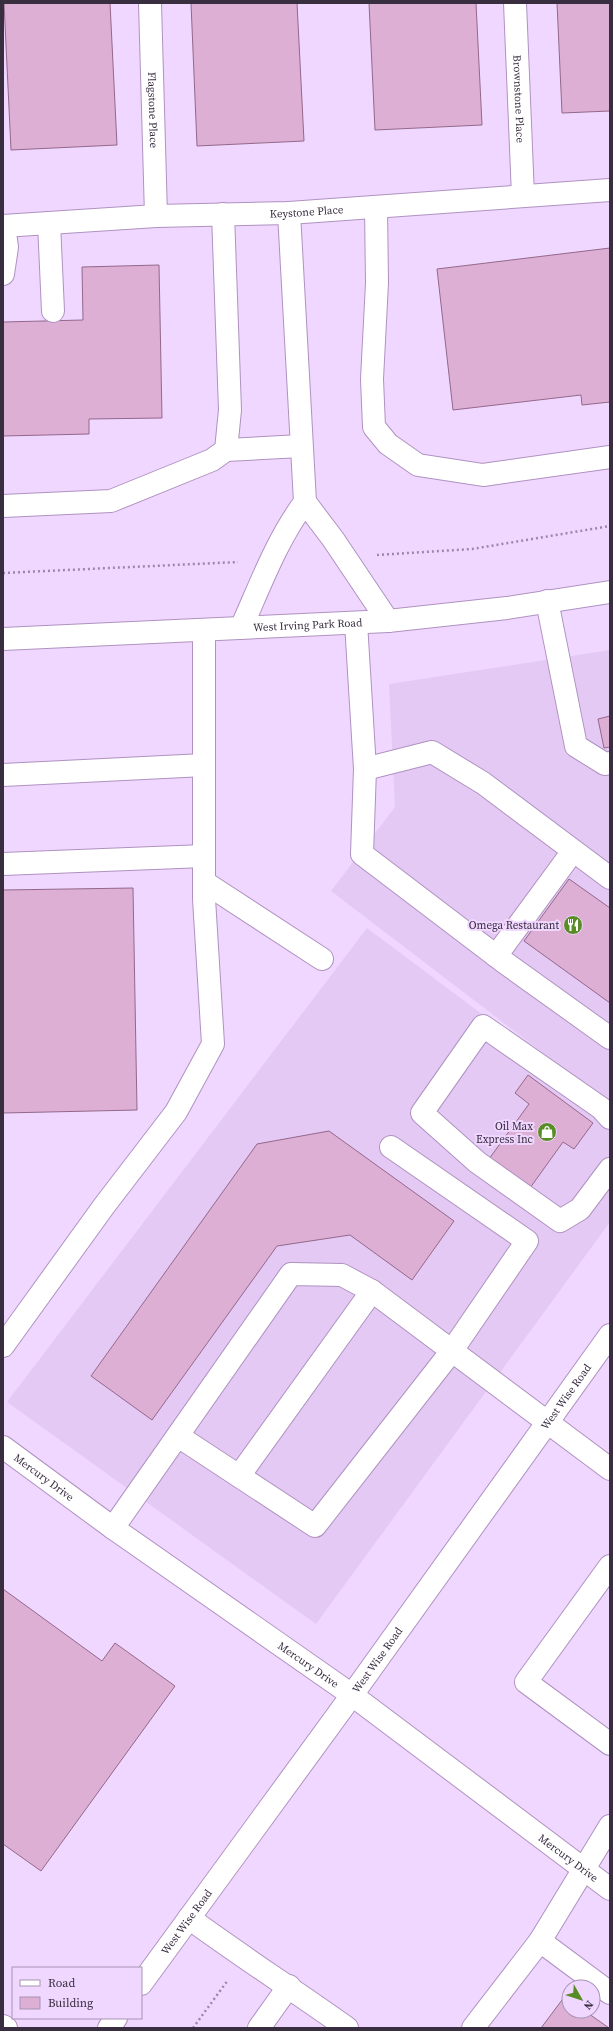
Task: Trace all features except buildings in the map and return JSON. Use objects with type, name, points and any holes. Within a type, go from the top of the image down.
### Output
[{"type":"street","name":"Flagstone Place","points":[[150,3],[156,216]]},
{"type":"street","name":"Brownstone Place","points":[[514,3],[523,196]]},
{"type":"street","name":"Keystone Place","points":[[3,226],[156,216],[289,213],[610,190]]},
{"type":"street","points":[[376,207],[377,283],[372,379],[374,427],[388,444],[418,465],[483,475],[610,457]]},
{"type":"street","points":[[289,213],[305,502],[346,557],[388,621]]},
{"type":"street","points":[[223,214],[230,410],[226,450]]},
{"type":"street","points":[[48,223],[53,311]]},
{"type":"street","points":[[3,226],[7,247],[3,274]]},
{"type":"street","points":[[3,506],[111,501],[212,460],[226,450],[301,446]]},
{"type":"street","points":[[241,628],[288,528],[305,502]]},
{"type":"street","name":"West Irving Park Road","points":[[3,639],[388,621],[507,608],[610,592]]},
{"type":"street","points":[[547,601],[576,746],[604,764],[610,763]]},
{"type":"street","points":[[356,623],[365,769],[362,854],[496,956],[610,1038]]},
{"type":"street","points":[[3,1346],[104,1206],[176,1112],[213,1044],[204,882],[204,630]]},
{"type":"street","points":[[365,769],[432,752],[483,783],[610,878]]},
{"type":"street","points":[[3,775],[204,765]]},
{"type":"street","points":[[496,956],[573,851]]},
{"type":"street","points":[[3,864],[204,856]]},
{"type":"street","points":[[204,882],[322,959]]},
{"type":"street","points":[[610,1118],[601,1108],[483,1026],[422,1112],[477,1162],[560,1221],[580,1209],[610,1169]]},
{"type":"street","points":[[178,1436],[315,1526],[451,1352],[527,1241],[391,1147]]},
{"type":"street","points":[[113,1528],[291,1274],[342,1275],[372,1291],[451,1352],[610,1469]]},
{"type":"street","points":[[239,1476],[372,1291]]},
{"type":"street","name":"West Wise Road","points":[[142,1983],[352,1695],[546,1421],[610,1334]]},
{"type":"street","name":"Mercury Drive","points":[[3,1447],[113,1528],[352,1695],[610,1889]]},
{"type":"street","points":[[610,1566],[526,1682],[610,1744]]},
{"type":"street","points":[[473,2028],[540,1940],[610,1826]]},
{"type":"street","points":[[189,1918],[244,1959],[289,1986],[348,2028]]},
{"type":"street","points":[[540,1940],[610,1993]]},
{"type":"street","points":[[259,2028],[289,1986]]},
{"type":"street","points":[[109,2028],[115,2019]]},
{"type":"path","points":[[346,557],[472,549],[610,526]]},
{"type":"path","points":[[3,574],[272,561]]},
{"type":"path","points":[[193,2028],[244,1959]]},
{"type":"shaded area","points":[[610,650],[610,1104],[331,891],[395,807],[389,684]]},
{"type":"shaded area","points":[[367,928],[610,1110],[610,1222],[316,1624],[7,1402]]},
{"type":"place","name":"Omega Restaurant","points":[[573,925]]},
{"type":"place","name":"Oil Max Express Inc","points":[[547,1132]]}]
